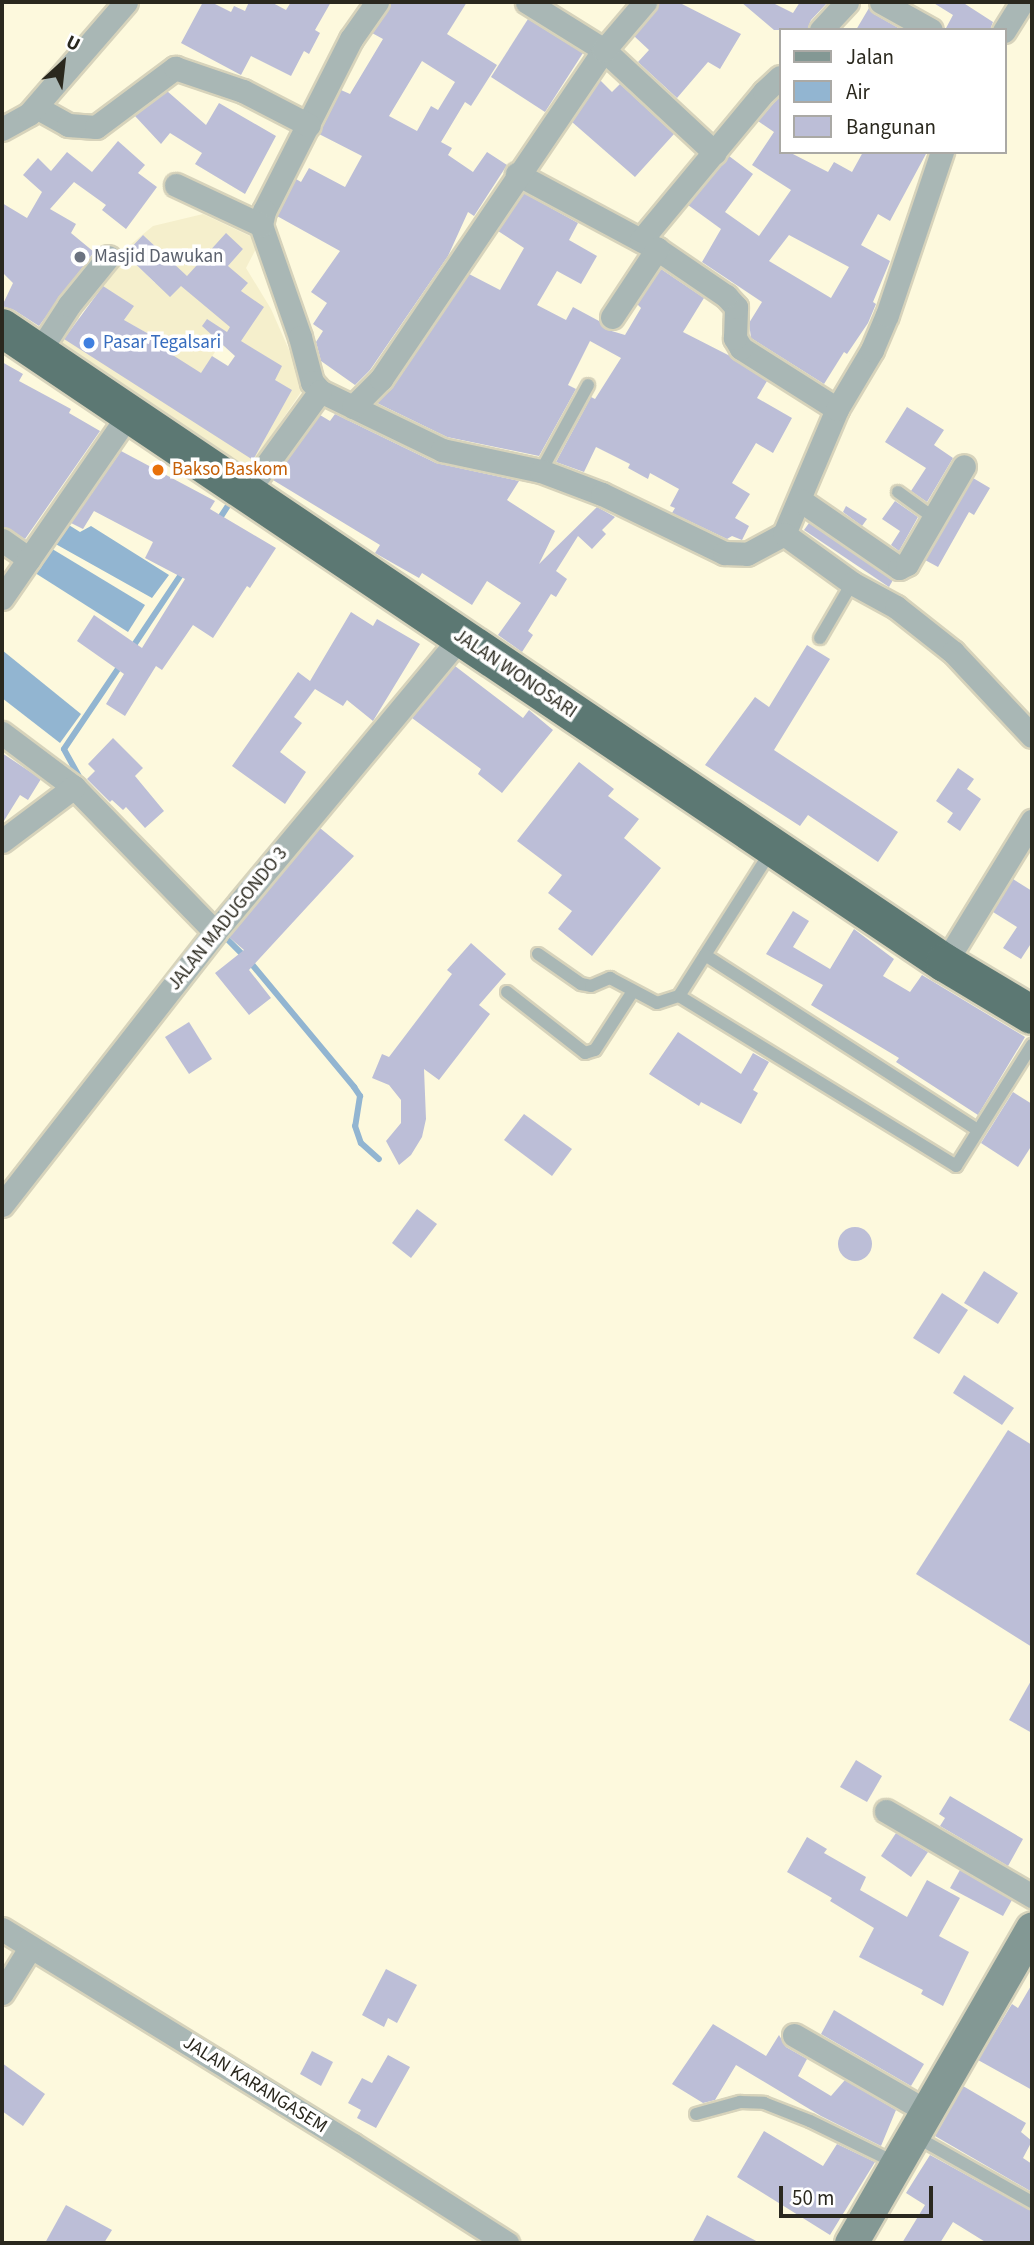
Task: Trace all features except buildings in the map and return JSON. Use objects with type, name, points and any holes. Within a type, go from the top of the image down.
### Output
[{"type":"highway","name":"JALAN WONOSARI","points":[[2,328],[945,963],[1032,1015]]},
{"type":"main road","points":[[850,2243],[1032,1928]]},
{"type":"street","points":[[2,129],[36,107],[126,2]]},
{"type":"street","points":[[377,2],[351,39],[264,211],[261,225],[300,337],[312,382],[320,391],[442,450],[541,471],[602,494],[724,552],[747,554],[784,534],[836,409],[872,350],[887,315],[941,154]]},
{"type":"street","points":[[527,2],[604,50],[715,153]]},
{"type":"street","points":[[353,407],[388,369],[517,174],[604,50],[645,2]]},
{"type":"street","points":[[823,28],[847,2]]},
{"type":"street","points":[[881,2],[927,28]]},
{"type":"street","points":[[1006,28],[1022,2]]},
{"type":"street","points":[[36,107],[68,125],[96,127],[175,68],[243,90],[309,125]]},
{"type":"street","points":[[612,317],[649,244],[715,153],[764,92],[778,79]]},
{"type":"street","points":[[517,174],[649,244],[726,296],[736,307],[735,338],[741,348],[836,409]]},
{"type":"street","points":[[176,185],[261,225]]},
{"type":"street","points":[[38,353],[69,304],[108,257]]},
{"type":"street","points":[[241,489],[320,391]]},
{"type":"street","points":[[2,598],[129,414]]},
{"type":"street","points":[[800,500],[899,568],[907,564],[964,466]]},
{"type":"street","points":[[784,534],[852,583],[896,607],[953,652],[1032,736]]},
{"type":"street","points":[[2,540],[29,559]]},
{"type":"street","name":"JALAN MADUGONDO 3","points":[[2,1205],[215,932],[461,638]]},
{"type":"street","points":[[2,733],[71,785],[215,932]]},
{"type":"street","points":[[2,841],[71,785]]},
{"type":"street","points":[[945,963],[1032,821]]},
{"type":"street","points":[[886,1811],[1032,1896]]},
{"type":"street","name":"JALAN KARANGASEM","points":[[2,1929],[507,2243]]},
{"type":"street","points":[[2,1993],[30,1948]]},
{"type":"street","points":[[794,2035],[920,2123]]},
{"type":"lane","points":[[541,471],[588,385]]},
{"type":"lane","points":[[898,492],[934,518]]},
{"type":"lane","points":[[820,638],[852,583]]},
{"type":"lane","points":[[538,954],[581,984],[591,986],[610,978],[657,1003],[679,996],[773,847]]},
{"type":"lane","points":[[705,955],[978,1130]]},
{"type":"lane","points":[[507,992],[585,1053],[595,1050],[633,990]]},
{"type":"lane","points":[[679,996],[956,1166],[1032,1045]]},
{"type":"lane","points":[[696,2114],[740,2102],[764,2103],[810,2121],[897,2164]]},
{"type":"lane","points":[[920,2123],[1032,2202]]},
{"type":"shaded area","name":"Pasar Tegalsari","points":[[203,214],[260,241],[246,268],[271,309],[305,386],[247,472],[56,344],[107,264],[153,226]],"holes":[[[226,234],[243,249],[206,291]],[[143,235],[174,264],[155,283],[125,254]],[[98,283],[133,306],[112,340],[76,316]],[[248,283],[220,317],[203,303]],[[246,296],[244,336],[227,324]],[[131,324],[163,342],[151,364]],[[227,333],[268,358],[194,385]]]},
{"type":"water","points":[[64,522],[80,532],[91,526],[169,575],[152,598],[52,542]]},
{"type":"water","points":[[49,547],[145,605],[128,632],[32,571]]},
{"type":"water","points":[[2,650],[81,714],[60,743],[2,698]]},
{"type":"waterway","points":[[218,521],[233,498]]},
{"type":"waterway","points":[[132,648],[184,570]]},
{"type":"waterway","points":[[81,780],[64,749],[122,663]]},
{"type":"waterway","points":[[220,932],[250,962],[354,1087],[360,1096],[355,1126],[361,1143],[379,1159]]},
{"type":"place","name":"Masjid Dawukan","points":[[80,257]]},
{"type":"place","name":"Pasar Tegalsari","points":[[89,343]]},
{"type":"place","name":"Bakso Baskom","points":[[158,470]]}]
